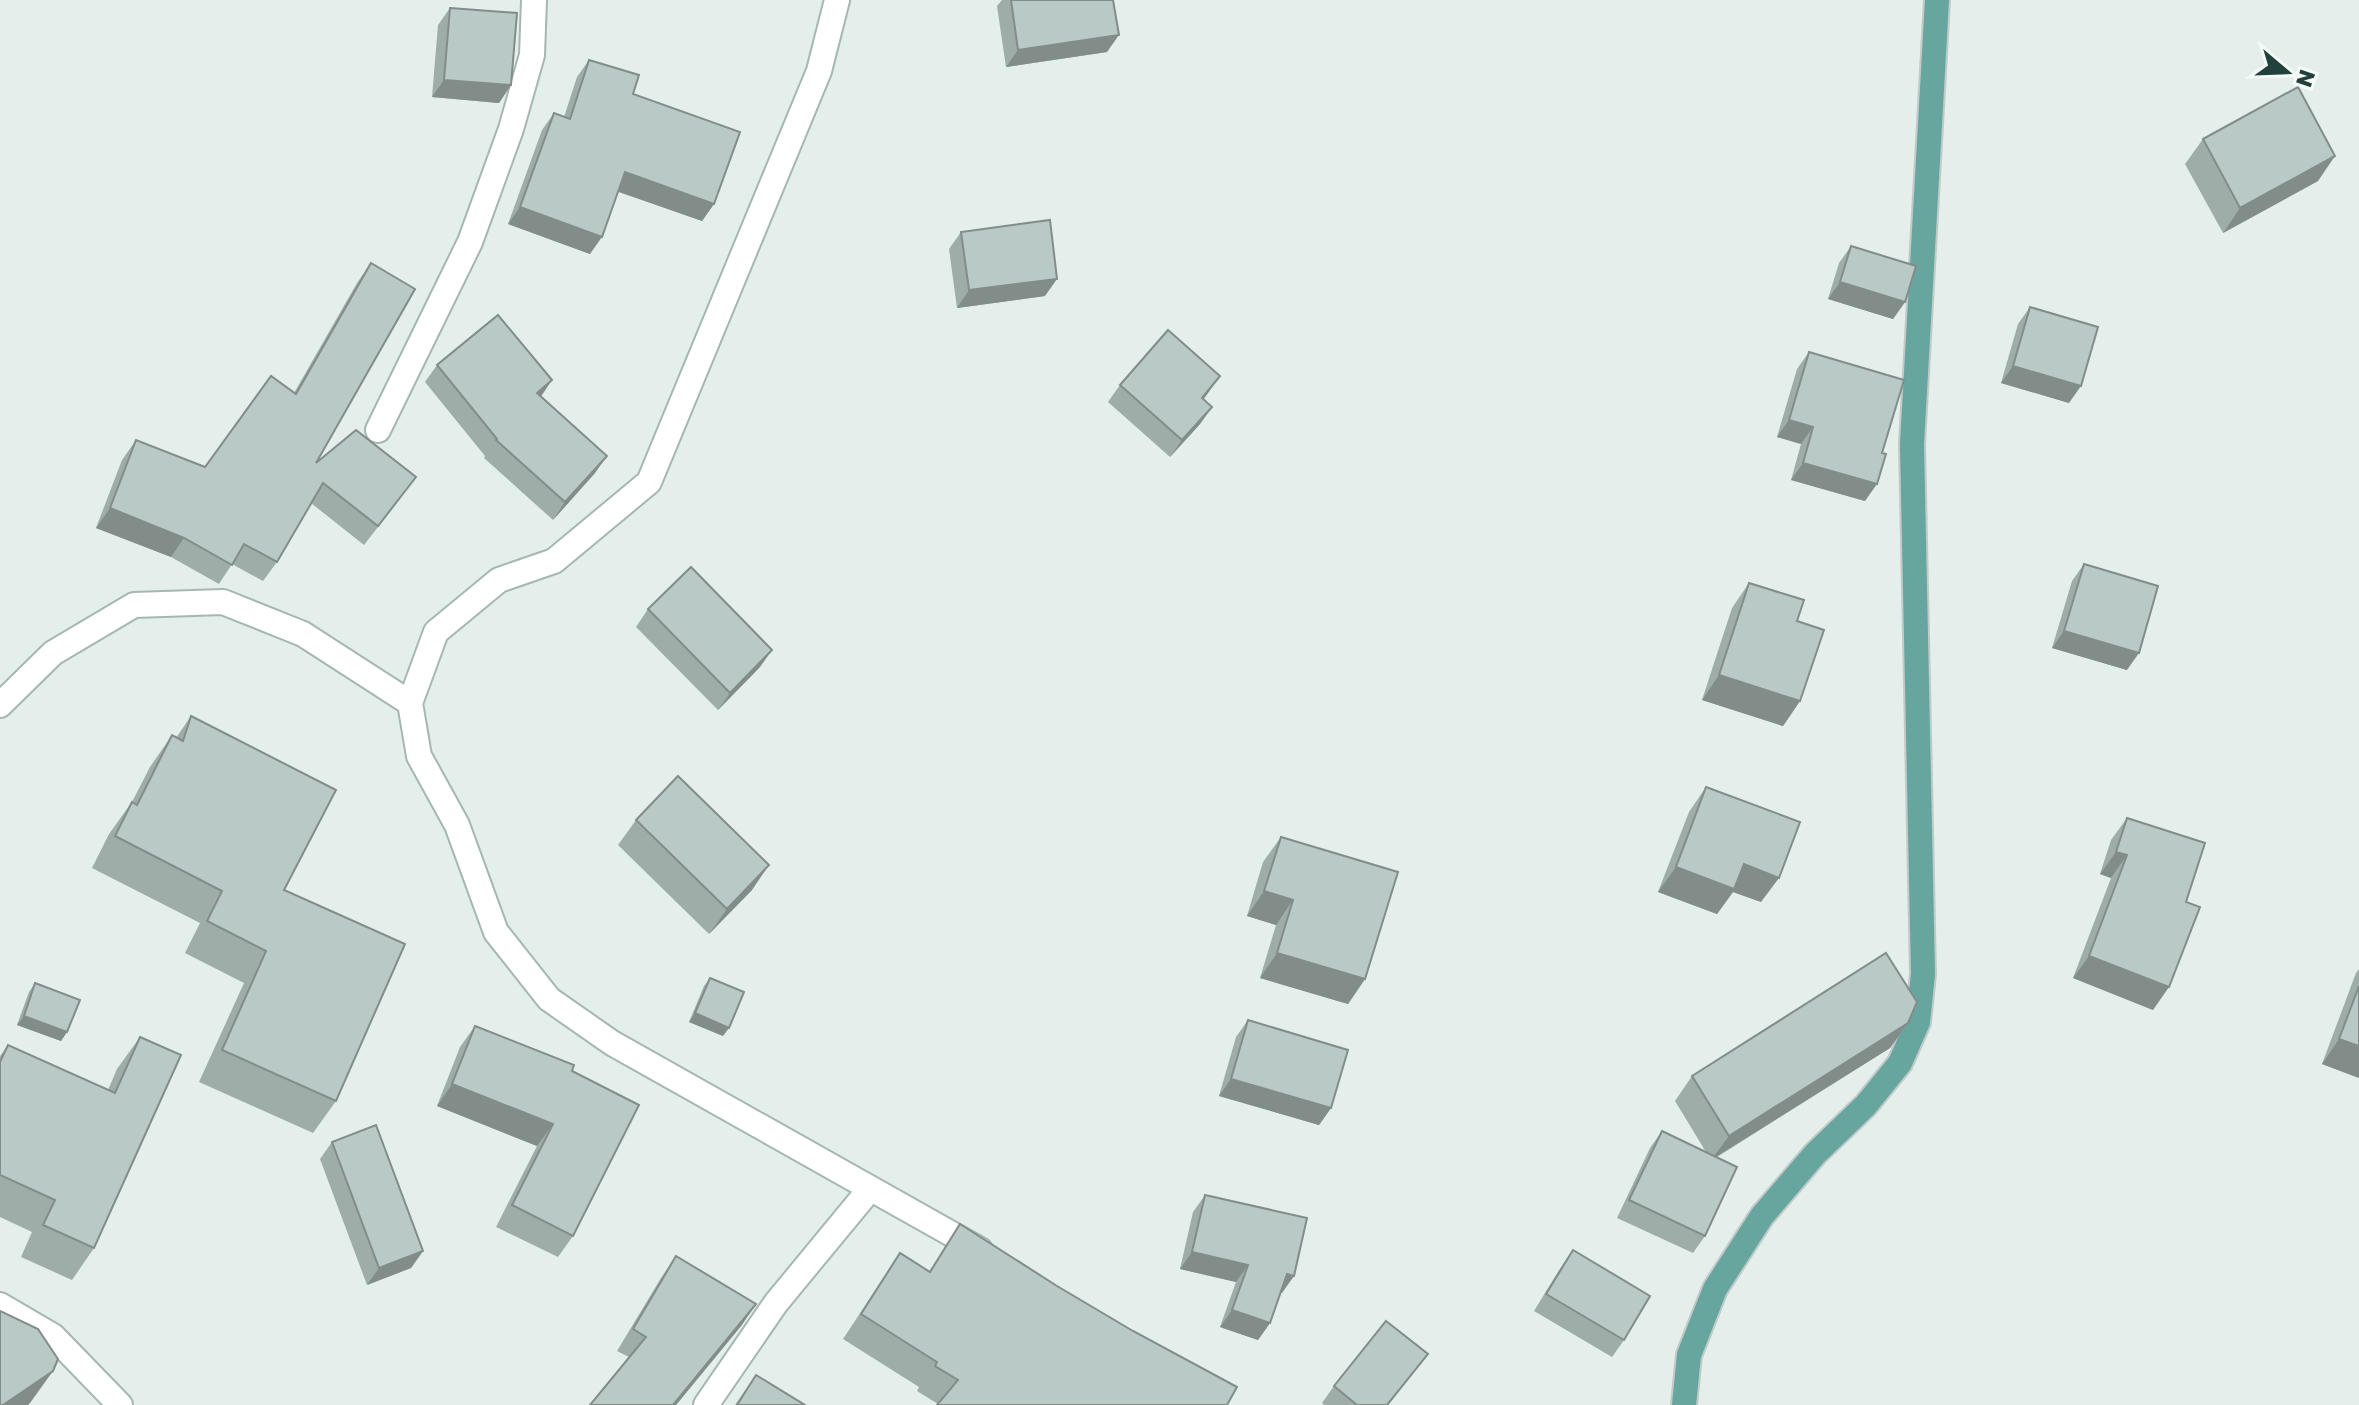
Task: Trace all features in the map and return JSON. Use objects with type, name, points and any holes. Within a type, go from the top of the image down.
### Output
[{"type":"main road","points":[[1684,1405],[1689,1355],[1715,1289],[1762,1216],[1815,1154],[1866,1105],[1900,1063],[1918,1022],[1923,974],[1912,444],[1937,0]]},
{"type":"street","points":[[378,430],[470,242],[511,129],[532,55],[534,0]]},
{"type":"street","points":[[837,0],[819,71],[649,482],[554,561],[499,580],[436,632],[410,703],[419,756],[457,825],[496,932],[549,999],[612,1043],[995,1259]]},
{"type":"street","points":[[0,705],[53,653],[134,605],[223,602],[303,634],[410,703]]},
{"type":"street","points":[[706,1405],[776,1303],[870,1189]]},
{"type":"street","points":[[0,1305],[53,1336],[120,1405]]},
{"type":"building","points":[[1011,0],[1113,0],[1119,35],[1018,50]]},
{"type":"building","points":[[450,8],[517,13],[511,85],[444,80]]},
{"type":"building","points":[[589,60],[639,75],[633,94],[740,132],[714,204],[625,172],[602,237],[520,207],[554,113],[570,119]]},
{"type":"building","points":[[2298,87],[2335,156],[2240,208],[2203,139]]},
{"type":"building","points":[[1050,220],[1057,279],[969,290],[961,232]]},
{"type":"building","points":[[1851,246],[1916,266],[1905,302],[1840,282]]},
{"type":"building","points":[[371,263],[415,289],[316,463],[356,430],[416,477],[378,526],[323,483],[277,562],[244,544],[232,565],[184,538],[110,508],[136,440],[205,467],[271,376],[296,394]]},
{"type":"building","points":[[2030,307],[2098,327],[2081,386],[2013,366]]},
{"type":"building","points":[[498,315],[552,380],[537,393],[607,456],[565,502],[496,440],[437,365]]},
{"type":"building","points":[[1168,330],[1220,376],[1202,398],[1212,407],[1182,440],[1120,385]]},
{"type":"building","points":[[1809,352],[1904,380],[1882,453],[1886,454],[1877,484],[1803,463],[1813,427],[1789,420]]},
{"type":"building","points":[[2084,564],[2158,586],[2139,653],[2064,631]]},
{"type":"building","points":[[691,567],[772,650],[730,693],[648,609]]},
{"type":"building","points":[[1749,583],[1804,600],[1797,621],[1824,630],[1800,701],[1719,675]]},
{"type":"building","points":[[191,716],[336,790],[284,890],[405,944],[336,1101],[222,1050],[266,951],[207,921],[222,891],[115,836],[132,802],[137,805],[172,735],[183,741]]},
{"type":"building","points":[[678,776],[769,865],[727,909],[636,820]]},
{"type":"building","points":[[1706,787],[1800,822],[1779,878],[1744,864],[1734,889],[1676,867]]},
{"type":"building","points":[[2127,818],[2205,843],[2186,902],[2200,907],[2169,987],[2089,956],[2127,855],[2116,852]]},
{"type":"building","points":[[1281,837],[1398,872],[1365,979],[1277,953],[1293,900],[1264,891]]},
{"type":"building","points":[[1886,953],[1917,1002],[1908,1023],[1729,1136],[1692,1076]]},
{"type":"building","points":[[710,978],[744,992],[729,1028],[695,1013]]},
{"type":"building","points":[[35,983],[80,1000],[67,1032],[24,1016]]},
{"type":"building","points":[[2359,986],[2359,1046],[2339,1039]]},
{"type":"building","points":[[1248,1020],[1348,1050],[1331,1108],[1231,1079]]},
{"type":"building","points":[[475,1026],[574,1065],[572,1071],[639,1105],[573,1236],[512,1205],[553,1124],[452,1084]]},
{"type":"building","points":[[140,1037],[181,1055],[94,1248],[43,1225],[55,1200],[0,1175],[0,1062],[8,1045],[115,1093]]},
{"type":"building","points":[[376,1125],[423,1251],[379,1268],[332,1142]]},
{"type":"building","points":[[1662,1131],[1737,1167],[1705,1236],[1629,1200]]},
{"type":"building","points":[[1205,1195],[1307,1218],[1294,1276],[1287,1274],[1270,1323],[1232,1310],[1248,1265],[1192,1252]]},
{"type":"building","points":[[960,1224],[1133,1331],[1237,1387],[1227,1405],[937,1405],[958,1380],[935,1366],[937,1362],[861,1314],[900,1253],[930,1272]]},
{"type":"building","points":[[1573,1250],[1650,1296],[1624,1340],[1546,1294]]},
{"type":"building","points":[[676,1256],[756,1304],[673,1405],[590,1405],[646,1337],[633,1329]]},
{"type":"building","points":[[0,1311],[38,1329],[58,1359],[53,1371],[3,1405],[0,1405]]},
{"type":"building","points":[[1386,1321],[1428,1354],[1387,1405],[1357,1405],[1334,1386]]},
{"type":"building","points":[[756,1375],[805,1405],[737,1405]]}]
